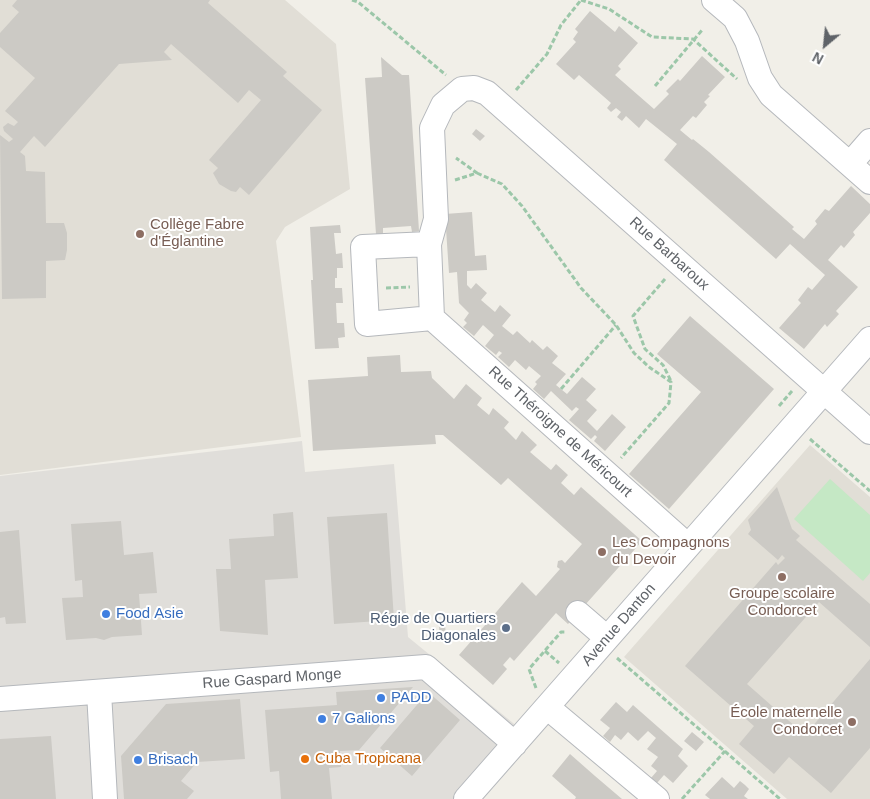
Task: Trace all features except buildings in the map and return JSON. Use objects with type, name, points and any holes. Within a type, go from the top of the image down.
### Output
[{"type":"street","points":[[714,0],[735,18],[747,41],[760,78],[771,96],[870,182]]},
{"type":"street","name":"Rue Barbaroux","points":[[468,88],[487,94],[870,432]]},
{"type":"street","points":[[429,244],[363,247],[367,324],[432,318],[429,244],[436,219],[432,128],[443,105],[468,88]]},
{"type":"street","points":[[850,164],[870,141]]},
{"type":"street","name":"Rue Théroigne de Méricourt","points":[[432,318],[688,546]]},
{"type":"street","name":"Avenue Danton","points":[[466,799],[515,744],[542,698],[604,641],[870,339]]},
{"type":"street","points":[[574,623],[604,641]]},
{"type":"street","name":"Rue Gaspard Monge","points":[[0,699],[426,667],[515,744]]},
{"type":"street","points":[[99,692],[104,799]]},
{"type":"street","points":[[542,698],[656,799]]},
{"type":"path","points":[[352,0],[358,2],[442,73],[468,88]]},
{"type":"path","points":[[502,107],[547,54],[561,25],[581,0],[609,9],[652,38],[693,39],[742,82]]},
{"type":"path","points":[[655,86],[703,29]]},
{"type":"path","points":[[477,172],[502,184],[522,206],[581,288],[616,325],[634,353],[649,367],[671,382]]},
{"type":"path","points":[[608,474],[669,403],[671,382],[663,365],[645,349],[633,316],[679,263]]},
{"type":"path","points":[[365,289],[431,286]]},
{"type":"path","points":[[561,389],[616,325]]},
{"type":"path","points":[[795,425],[870,491]]},
{"type":"path","points":[[542,698],[529,669],[561,632],[574,623]]},
{"type":"path","points":[[604,641],[780,799]]},
{"type":"path","points":[[545,651],[559,664]]},
{"type":"path","points":[[682,799],[725,751]]},
{"type":"shaded area","name":"Collège Fabre d'Églantine","points":[[0,0],[285,0],[336,44],[350,189],[285,227],[276,241],[301,437],[0,475]]},
{"type":"shaded area","points":[[302,441],[305,472],[394,464],[408,637],[524,732],[466,799],[0,799],[0,476]]},
{"type":"shaded area","name":"Groupe scolaire Condorcet","points":[[810,445],[870,497],[870,799],[787,799],[624,657]]},
{"type":"green space","points":[[830,479],[870,515],[870,573],[863,581],[794,519]]},
{"type":"place","name":"Collège Fabre d'Églantine","points":[[140,234]]},
{"type":"place","name":"Les Compagnons du Devoir","points":[[602,552]]},
{"type":"place","name":"Groupe scolaire Condorcet","points":[[782,577]]},
{"type":"place","name":"Food Asie","points":[[106,614]]},
{"type":"place","name":"Régie de Quartiers Diagonales","points":[[506,628]]},
{"type":"place","name":"PADD","points":[[381,698]]},
{"type":"place","name":"7 Galions","points":[[322,719]]},
{"type":"place","name":"École maternelle Condorcet","points":[[852,722]]},
{"type":"place","name":"Cuba Tropicana","points":[[305,759]]},
{"type":"place","name":"Brisach","points":[[138,760]]}]
